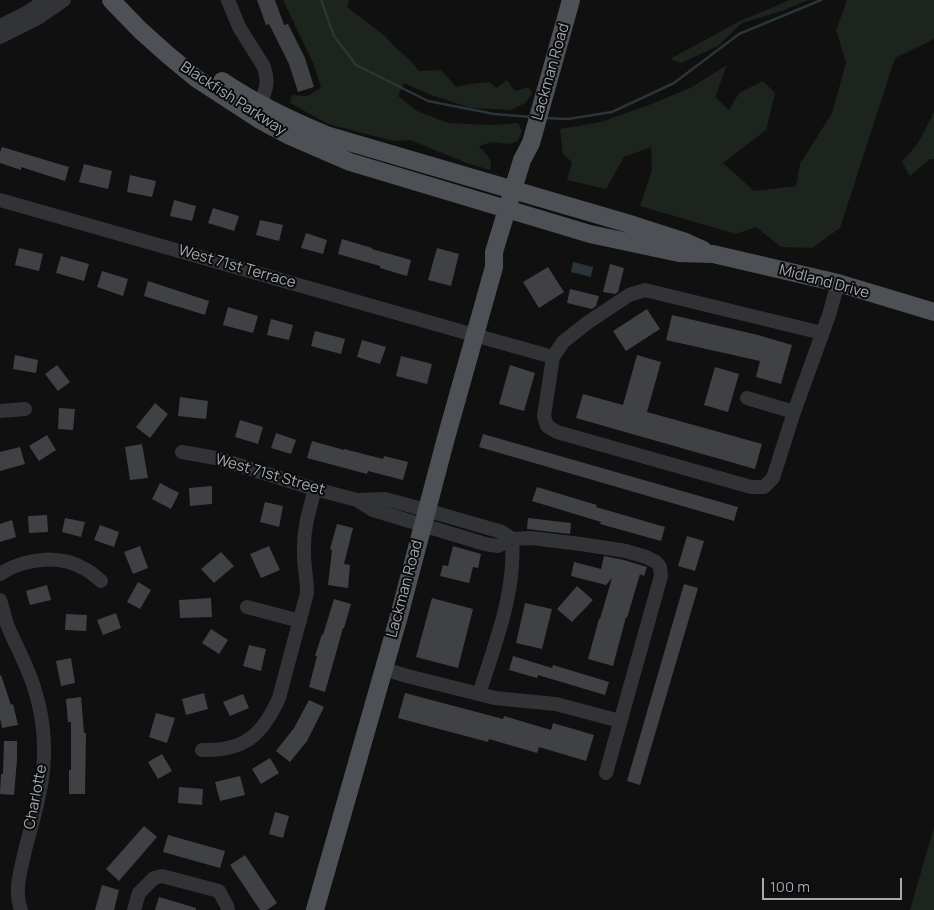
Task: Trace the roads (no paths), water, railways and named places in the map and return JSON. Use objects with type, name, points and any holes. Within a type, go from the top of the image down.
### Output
[{"type":"main road","name":"Blackfish Parkway","points":[[111,0],[140,30],[197,79],[260,120],[290,136],[350,162],[512,211]]},
{"type":"main road","name":"Blackfish Parkway","points":[[125,0],[169,42],[190,59],[260,105],[294,122],[329,136],[518,192]]},
{"type":"main road","name":"Lackman Road","points":[[315,910],[384,669],[424,517],[494,267],[504,256],[512,211],[518,192],[532,162],[531,143],[571,0]]},
{"type":"main road","name":"Midland Drive","points":[[518,192],[683,241],[713,254],[838,284],[934,312]]},
{"type":"main road","name":"Midland Drive","points":[[512,211],[590,234],[680,253],[713,254]]},
{"type":"street","points":[[0,26],[46,0]]},
{"type":"street","points":[[0,37],[38,18],[64,0]]},
{"type":"street","points":[[228,0],[239,27],[266,73],[266,86],[260,105]]},
{"type":"street","name":"West 71st Terrace","points":[[0,200],[553,357]]},
{"type":"street","points":[[822,333],[644,290],[629,295],[587,323],[563,342],[553,357],[544,416],[547,426],[557,432],[751,488],[764,487],[773,478],[794,412],[829,315],[838,284]]},
{"type":"street","points":[[747,398],[794,412]]},
{"type":"street","points":[[0,411],[25,409]]},
{"type":"street","name":"West 71st Street","points":[[182,452],[216,458],[357,500],[372,510],[424,517],[485,544],[498,546],[512,539],[531,538],[626,551],[656,562],[660,567],[661,576],[620,721]]},
{"type":"street","points":[[202,750],[226,749],[238,746],[249,740],[259,731],[273,711],[279,698],[307,593],[304,547],[306,521],[315,489]]},
{"type":"street","points":[[479,694],[504,614],[514,556],[512,539]]},
{"type":"street","points":[[0,574],[18,565],[40,560],[52,560],[86,569],[101,581]]},
{"type":"street","name":"Charlotte","points":[[0,600],[8,628],[26,665],[41,711],[43,733],[44,756],[42,778],[18,883],[21,910]]},
{"type":"street","points":[[248,607],[300,621]]},
{"type":"street","points":[[384,669],[495,698],[556,704],[620,721],[606,772]]},
{"type":"street","points":[[134,910],[139,892],[154,878],[162,876],[219,891],[228,910]]},
{"type":"waterway","points":[[321,0],[334,36],[356,65],[428,101],[494,114],[532,117]]},
{"type":"waterway","points":[[545,118],[568,119],[612,112],[674,83],[739,34],[821,0]]}]
